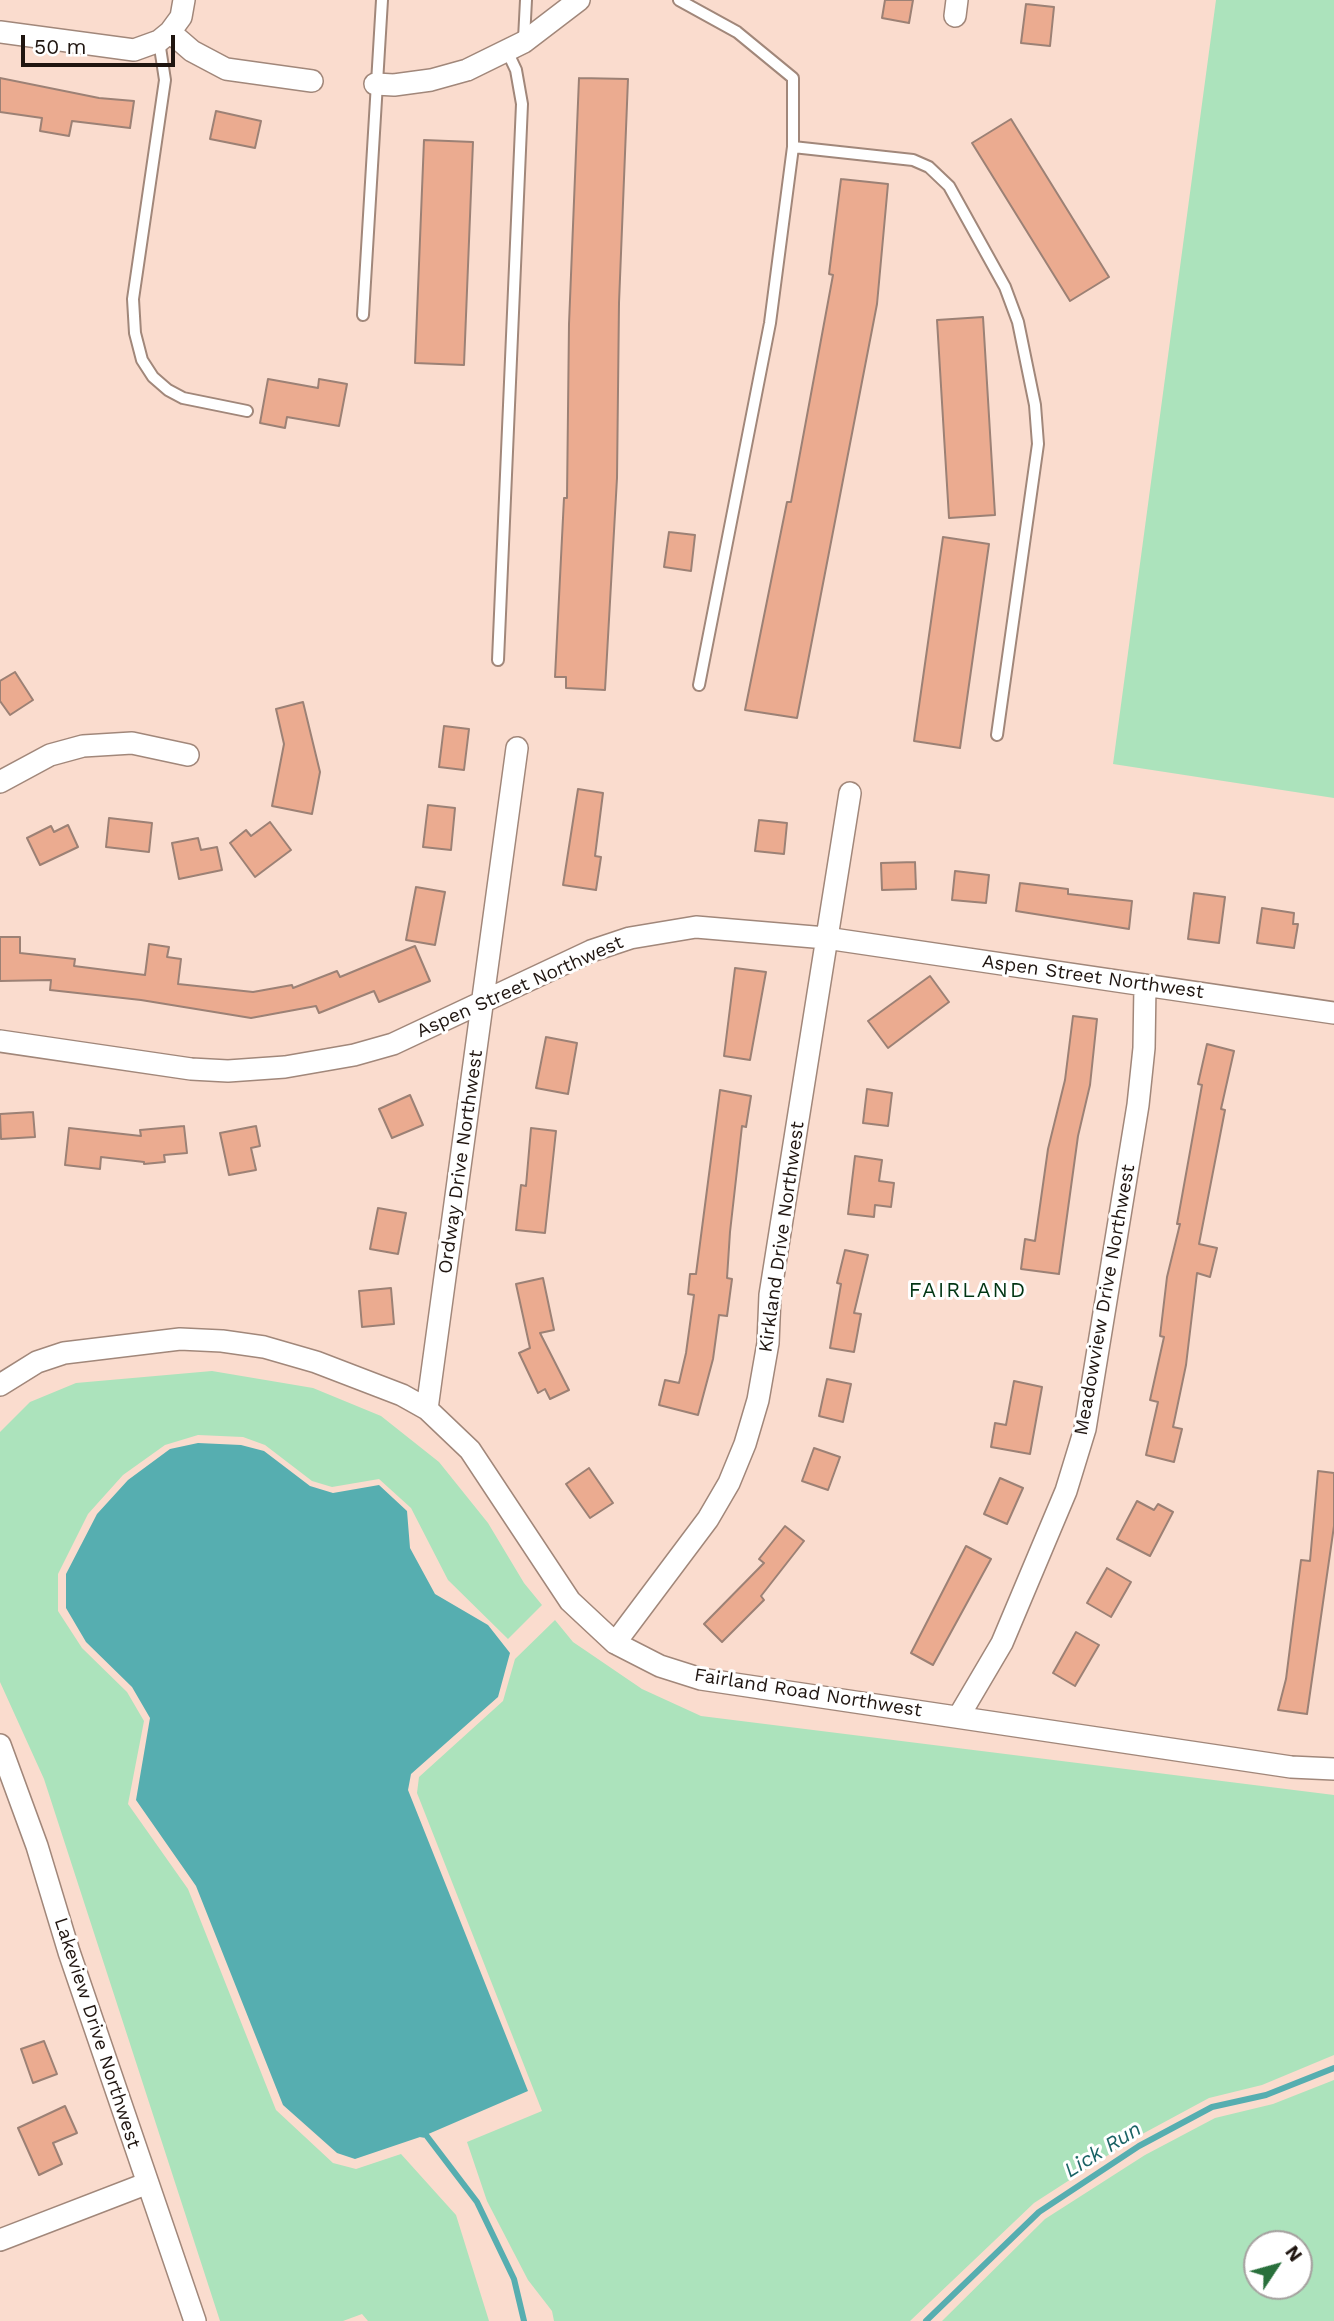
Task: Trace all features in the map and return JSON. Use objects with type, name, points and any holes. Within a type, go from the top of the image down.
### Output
[{"type":"street","points":[[0,32],[134,50],[165,37],[181,17],[184,0]]},
{"type":"street","points":[[375,84],[394,86],[467,70],[516,47],[545,29],[579,0]]},
{"type":"street","points":[[165,37],[226,69],[312,81]]},
{"type":"street","points":[[0,782],[50,755],[83,746],[132,743],[188,755]]},
{"type":"street","name":"Ordway Drive Northwest","points":[[427,1409],[517,748]]},
{"type":"street","name":"Kirkland Drive Northwest","points":[[615,1643],[708,1519],[729,1483],[745,1444],[758,1400],[768,1343],[770,1295],[850,793]]},
{"type":"street","name":"Aspen Street Northwest","points":[[0,1041],[191,1069],[228,1071],[285,1067],[354,1055],[393,1044],[591,951],[663,931],[696,927],[826,938],[1334,1013]]},
{"type":"street","name":"Meadowview Drive Northwest","points":[[959,1716],[1002,1643],[1066,1491],[1085,1429],[1138,1105],[1144,1048],[1145,985]]},
{"type":"street","name":"Fairland Road Northwest","points":[[0,1385],[37,1362],[64,1353],[155,1341],[222,1340],[264,1347],[402,1395],[427,1409],[470,1450],[570,1601],[615,1643],[660,1666],[701,1679],[1291,1767],[1334,1769]]},
{"type":"street","name":"Lakeview Drive Northwest","points":[[0,1745],[37,1846],[69,1952],[195,2321]]},
{"type":"street","points":[[0,2240],[148,2183]]},
{"type":"lane","points":[[363,316],[382,0]]},
{"type":"lane","points":[[498,660],[522,104],[516,70],[516,47],[526,0]]},
{"type":"lane","points":[[679,0],[737,32],[793,78],[793,147],[770,323],[699,685]]},
{"type":"lane","points":[[165,37],[165,80],[133,299],[135,333],[142,360],[153,377],[168,390],[183,398],[247,411]]},
{"type":"lane","points":[[793,147],[914,160],[929,167],[948,186],[1004,287],[1018,322],[1035,404],[1037,456],[997,735]]},
{"type":"green space","points":[[1216,0],[1334,0],[1334,798],[1113,764]]},
{"type":"green space","points":[[212,1371],[313,1388],[381,1416],[439,1462],[488,1523],[524,1583],[542,1605],[508,1639],[448,1580],[411,1508],[379,1479],[332,1487],[312,1481],[265,1445],[243,1437],[198,1435],[165,1445],[123,1475],[88,1514],[58,1574],[58,1611],[82,1648],[127,1692],[144,1721],[128,1804],[188,1889],[276,2110],[333,2163],[356,2169],[401,2154],[456,2215],[489,2321],[368,2321],[362,2314],[343,2321],[220,2321],[44,1779],[0,1682],[0,1432],[30,1402],[76,1383]]},
{"type":"green space","points":[[555,1620],[573,1642],[642,1689],[701,1716],[1334,1795],[1334,2055],[1262,2085],[1209,2098],[1133,2139],[1034,2203],[910,2321],[554,2321],[552,2311],[528,2280],[487,2201],[467,2142],[542,2111],[417,1793],[419,1777],[503,1701],[515,1659]]},
{"type":"green space","points":[[1334,2080],[1334,2321],[942,2321],[1045,2219],[1145,2155],[1215,2118],[1273,2104]]},
{"type":"water","points":[[198,1443],[241,1445],[264,1451],[310,1486],[333,1493],[379,1485],[407,1511],[410,1548],[435,1594],[488,1625],[510,1653],[498,1697],[411,1774],[408,1790],[528,2091],[426,2135],[355,2159],[337,2153],[283,2105],[196,1886],[136,1800],[150,1718],[132,1687],[86,1642],[66,1608],[66,1574],[97,1514],[128,1480],[170,1449]]},
{"type":"building","points":[[885,0],[913,0],[909,23],[882,18]]},
{"type":"building","points":[[1026,4],[1054,7],[1050,46],[1021,43]]},
{"type":"building","points":[[0,78],[99,98],[134,101],[130,128],[72,121],[69,136],[40,131],[42,118],[0,112]]},
{"type":"building","points":[[579,78],[628,79],[619,303],[617,478],[605,690],[566,688],[566,677],[555,677],[564,498],[567,498],[569,324]]},
{"type":"building","points":[[216,111],[261,121],[255,148],[210,139]]},
{"type":"building","points":[[1011,119],[1109,277],[1070,301],[972,143]]},
{"type":"building","points":[[424,140],[473,142],[464,365],[415,363]]},
{"type":"building","points":[[841,179],[888,184],[877,304],[797,718],[745,710],[787,502],[791,502],[833,275],[829,274]]},
{"type":"building","points":[[983,317],[995,515],[949,518],[937,320]]},
{"type":"building","points":[[268,379],[318,388],[319,379],[347,384],[339,426],[287,417],[285,428],[260,423]]},
{"type":"building","points":[[669,532],[695,535],[691,571],[664,567]]},
{"type":"building","points":[[943,537],[989,544],[960,748],[914,741]]},
{"type":"building","points":[[15,672],[33,700],[10,715],[0,701],[0,681]]},
{"type":"building","points":[[303,702],[320,772],[312,814],[272,806],[284,744],[276,709]]},
{"type":"building","points":[[444,726],[469,729],[464,770],[439,767]]},
{"type":"building","points":[[578,789],[603,793],[595,856],[601,857],[596,890],[563,885]]},
{"type":"building","points":[[428,805],[455,808],[451,850],[423,847]]},
{"type":"building","points":[[109,818],[152,823],[149,852],[106,847]]},
{"type":"building","points":[[759,820],[787,823],[784,854],[755,851]]},
{"type":"building","points":[[270,822],[291,850],[255,877],[230,843],[246,830],[251,836]]},
{"type":"building","points":[[68,825],[78,847],[40,865],[27,838],[51,826],[54,832]]},
{"type":"building","points":[[198,838],[201,850],[217,847],[222,870],[179,879],[172,843]]},
{"type":"building","points":[[915,862],[916,889],[882,890],[881,863]]},
{"type":"building","points":[[955,871],[989,875],[986,903],[952,900]]},
{"type":"building","points":[[1020,883],[1068,889],[1068,894],[1132,901],[1129,929],[1016,911]]},
{"type":"building","points":[[416,887],[445,892],[435,945],[406,940]]},
{"type":"building","points":[[1194,893],[1225,897],[1219,943],[1188,939]]},
{"type":"building","points":[[1262,908],[1294,913],[1293,924],[1298,924],[1294,948],[1257,943]]},
{"type":"building","points":[[0,937],[20,937],[20,953],[75,959],[74,966],[145,975],[149,944],[169,947],[167,957],[181,959],[178,984],[253,992],[292,985],[293,988],[337,971],[340,977],[415,946],[430,981],[379,1002],[374,991],[319,1013],[316,1006],[251,1018],[141,1000],[50,990],[51,980],[0,981]]},
{"type":"building","points":[[735,968],[766,972],[750,1060],[724,1056]]},
{"type":"building","points":[[930,976],[949,1002],[888,1048],[868,1021]]},
{"type":"building","points":[[1073,1016],[1097,1019],[1090,1085],[1078,1136],[1059,1274],[1021,1269],[1025,1239],[1035,1241],[1048,1149],[1065,1080]]},
{"type":"building","points":[[546,1037],[577,1043],[568,1094],[536,1088]]},
{"type":"building","points":[[1207,1044],[1234,1051],[1221,1109],[1225,1110],[1199,1244],[1217,1248],[1210,1277],[1197,1273],[1186,1365],[1173,1427],[1182,1429],[1174,1462],[1146,1455],[1158,1402],[1150,1400],[1164,1337],[1160,1336],[1167,1277],[1180,1224],[1177,1224],[1202,1085],[1198,1084]]},
{"type":"building","points":[[867,1089],[892,1093],[888,1126],[863,1123]]},
{"type":"building","points":[[720,1090],[751,1096],[746,1127],[742,1126],[730,1232],[727,1278],[732,1279],[727,1316],[719,1315],[713,1359],[698,1415],[659,1405],[665,1380],[679,1383],[686,1353],[694,1295],[688,1294],[690,1274],[696,1274]]},
{"type":"building","points":[[410,1095],[423,1125],[392,1138],[379,1109]]},
{"type":"building","points":[[33,1112],[35,1137],[1,1139],[0,1114]]},
{"type":"building","points":[[184,1126],[187,1153],[164,1155],[165,1162],[144,1164],[101,1157],[100,1169],[65,1165],[69,1128],[141,1136],[140,1130]]},
{"type":"building","points":[[256,1126],[260,1146],[251,1148],[256,1170],[229,1175],[220,1133]]},
{"type":"building","points":[[531,1128],[556,1131],[545,1233],[516,1230],[521,1185],[526,1186]]},
{"type":"building","points":[[855,1156],[882,1160],[879,1181],[894,1183],[891,1207],[875,1205],[874,1217],[848,1214]]},
{"type":"building","points":[[378,1208],[406,1213],[398,1254],[370,1249]]},
{"type":"building","points":[[845,1250],[868,1255],[854,1313],[861,1314],[854,1352],[830,1348],[841,1284],[837,1283]]},
{"type":"building","points":[[543,1278],[554,1330],[540,1333],[569,1390],[550,1399],[545,1389],[538,1393],[519,1353],[530,1348],[516,1284]]},
{"type":"building","points":[[391,1288],[394,1324],[362,1327],[359,1291]]},
{"type":"building","points":[[827,1379],[851,1384],[843,1422],[819,1416]]},
{"type":"building","points":[[1014,1381],[1042,1387],[1030,1454],[991,1447],[995,1423],[1006,1425]]},
{"type":"building","points":[[814,1448],[840,1457],[828,1490],[802,1481]]},
{"type":"building","points":[[589,1468],[613,1503],[590,1518],[566,1484]]},
{"type":"building","points":[[1318,1471],[1334,1473],[1334,1526],[1307,1714],[1278,1710],[1286,1679],[1301,1560],[1310,1561]]},
{"type":"building","points":[[1000,1478],[1023,1488],[1007,1524],[984,1514]]},
{"type":"building","points":[[1137,1501],[1154,1510],[1158,1504],[1173,1512],[1150,1556],[1117,1539]]},
{"type":"building","points":[[785,1526],[804,1541],[761,1596],[764,1600],[722,1642],[704,1624],[764,1563],[759,1559]]},
{"type":"building","points":[[966,1546],[991,1559],[933,1665],[911,1653]]},
{"type":"building","points":[[1107,1568],[1131,1582],[1111,1617],[1087,1603]]},
{"type":"building","points":[[1076,1632],[1099,1645],[1075,1686],[1053,1673]]},
{"type":"building","points":[[44,2041],[57,2074],[33,2083],[21,2049]]},
{"type":"building","points":[[65,2106],[77,2133],[53,2143],[62,2164],[39,2175],[18,2128]]},
{"type":"waterway","name":"Lick Run","points":[[926,2321],[1039,2212],[1139,2146],[1212,2107],[1266,2095],[1334,2068]]},
{"type":"waterway","points":[[420,2134],[426,2135],[477,2202],[514,2279],[524,2321]]},
{"type":"district","name":"FAIRLAND","points":[[968,1291]]}]
